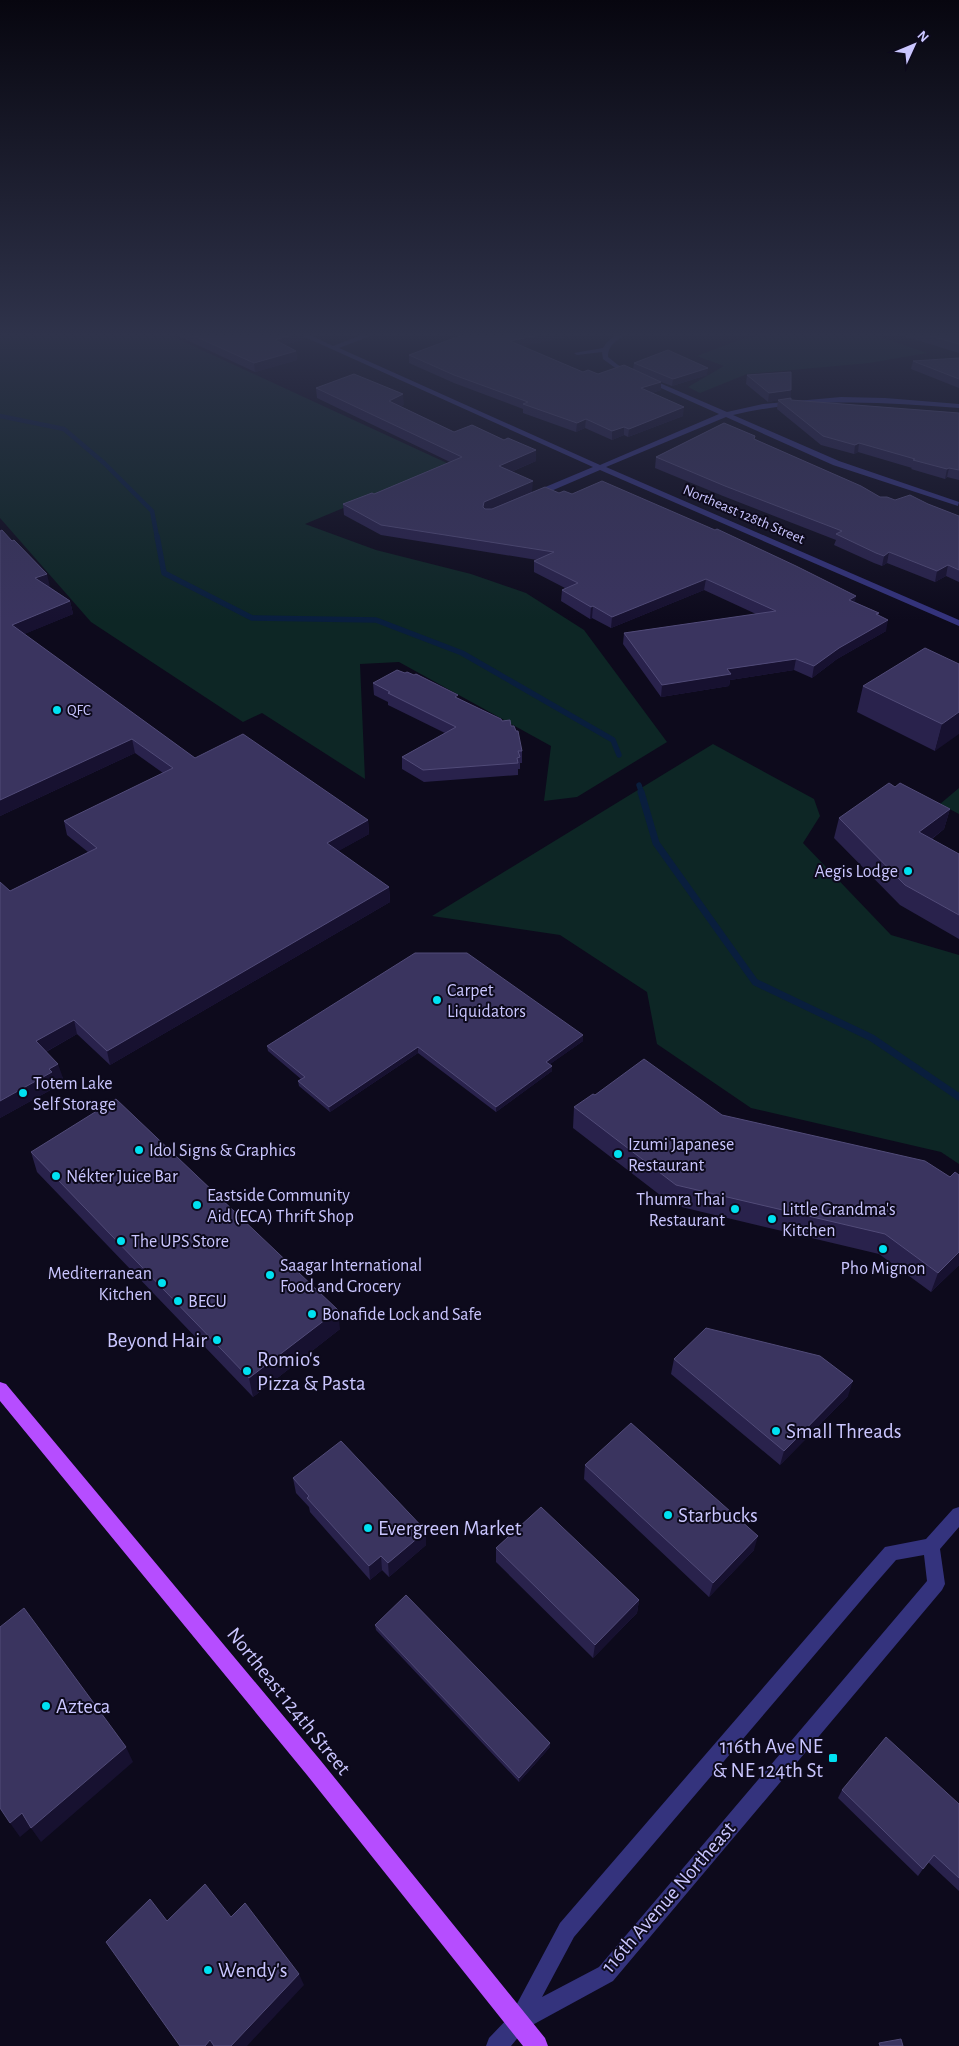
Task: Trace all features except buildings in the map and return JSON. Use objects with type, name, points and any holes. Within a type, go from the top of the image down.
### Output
[{"type":"main road","name":"Northeast 124th Street","points":[[0,1389],[314,1768],[537,2046]]},
{"type":"street","name":"Northeast 128th Street","points":[[513,428],[959,623]]},
{"type":"street","points":[[522,500],[693,428]]},
{"type":"street","points":[[755,428],[836,463],[958,504]]},
{"type":"street","points":[[497,2046],[518,2022],[567,1930],[869,1578],[890,1554],[932,1546],[959,1515]]},
{"type":"street","name":"116th Avenue Northeast","points":[[518,2022],[606,1974],[936,1584],[932,1546]]},
{"type":"green space","points":[[0,428],[372,428],[449,464],[305,524],[376,550],[471,574],[526,593],[584,630],[667,742],[577,797],[544,801],[551,746],[399,662],[360,664],[365,779],[262,713],[243,722],[91,622],[0,518]]},
{"type":"green space","points":[[713,744],[814,799],[820,816],[803,843],[891,935],[959,955],[959,1164],[941,1152],[751,1108],[657,1044],[647,992],[560,935],[432,916]]},
{"type":"green space","points":[[959,788],[959,814],[940,804]]},
{"type":"waterway","points":[[61,428],[104,463],[152,511],[157,537]]},
{"type":"waterway","points":[[157,536],[164,573],[252,618],[376,620],[462,653],[613,740],[619,755]]},
{"type":"waterway","points":[[639,785],[642,794]]},
{"type":"waterway","points":[[641,792],[656,843],[755,982],[872,1038],[959,1097]]},
{"type":"place","name":"QFC","points":[[57,710]]},
{"type":"place","name":"Aegis Lodge","points":[[908,871]]},
{"type":"place","name":"Carpet Liquidators","points":[[437,1000]]},
{"type":"place","name":"Totem Lake Self Storage","points":[[23,1093]]},
{"type":"place","name":"Idol Signs & Graphics","points":[[139,1150]]},
{"type":"place","name":"Izumi Japanese Restaurant","points":[[618,1154]]},
{"type":"place","name":"Nékter Juice Bar","points":[[56,1176]]},
{"type":"place","name":"Eastside Community Aid (ECA) Thrift Shop","points":[[197,1205]]},
{"type":"place","name":"Thumra Thai Restaurant","points":[[735,1209]]},
{"type":"place","name":"Little Grandma's Kitchen","points":[[772,1219]]},
{"type":"place","name":"The UPS Store","points":[[121,1241]]},
{"type":"place","name":"Pho Mignon","points":[[883,1249]]},
{"type":"place","name":"Saagar International Food and Grocery","points":[[270,1275]]},
{"type":"place","name":"Mediterranean Kitchen","points":[[162,1283]]},
{"type":"place","name":"BECU","points":[[178,1301]]},
{"type":"place","name":"Bonafide Lock and Safe","points":[[312,1314]]},
{"type":"place","name":"Beyond Hair","points":[[217,1340]]},
{"type":"place","name":"Romio's Pizza & Pasta","points":[[247,1371]]},
{"type":"place","name":"Small Threads","points":[[776,1431]]},
{"type":"place","name":"Starbucks","points":[[668,1515]]},
{"type":"place","name":"Evergreen Market","points":[[368,1528]]},
{"type":"place","name":"Azteca","points":[[46,1706]]},
{"type":"place","name":"116th Ave NE & NE 124th St","points":[[833,1758]]},
{"type":"place","name":"Wendy's","points":[[208,1970]]}]
